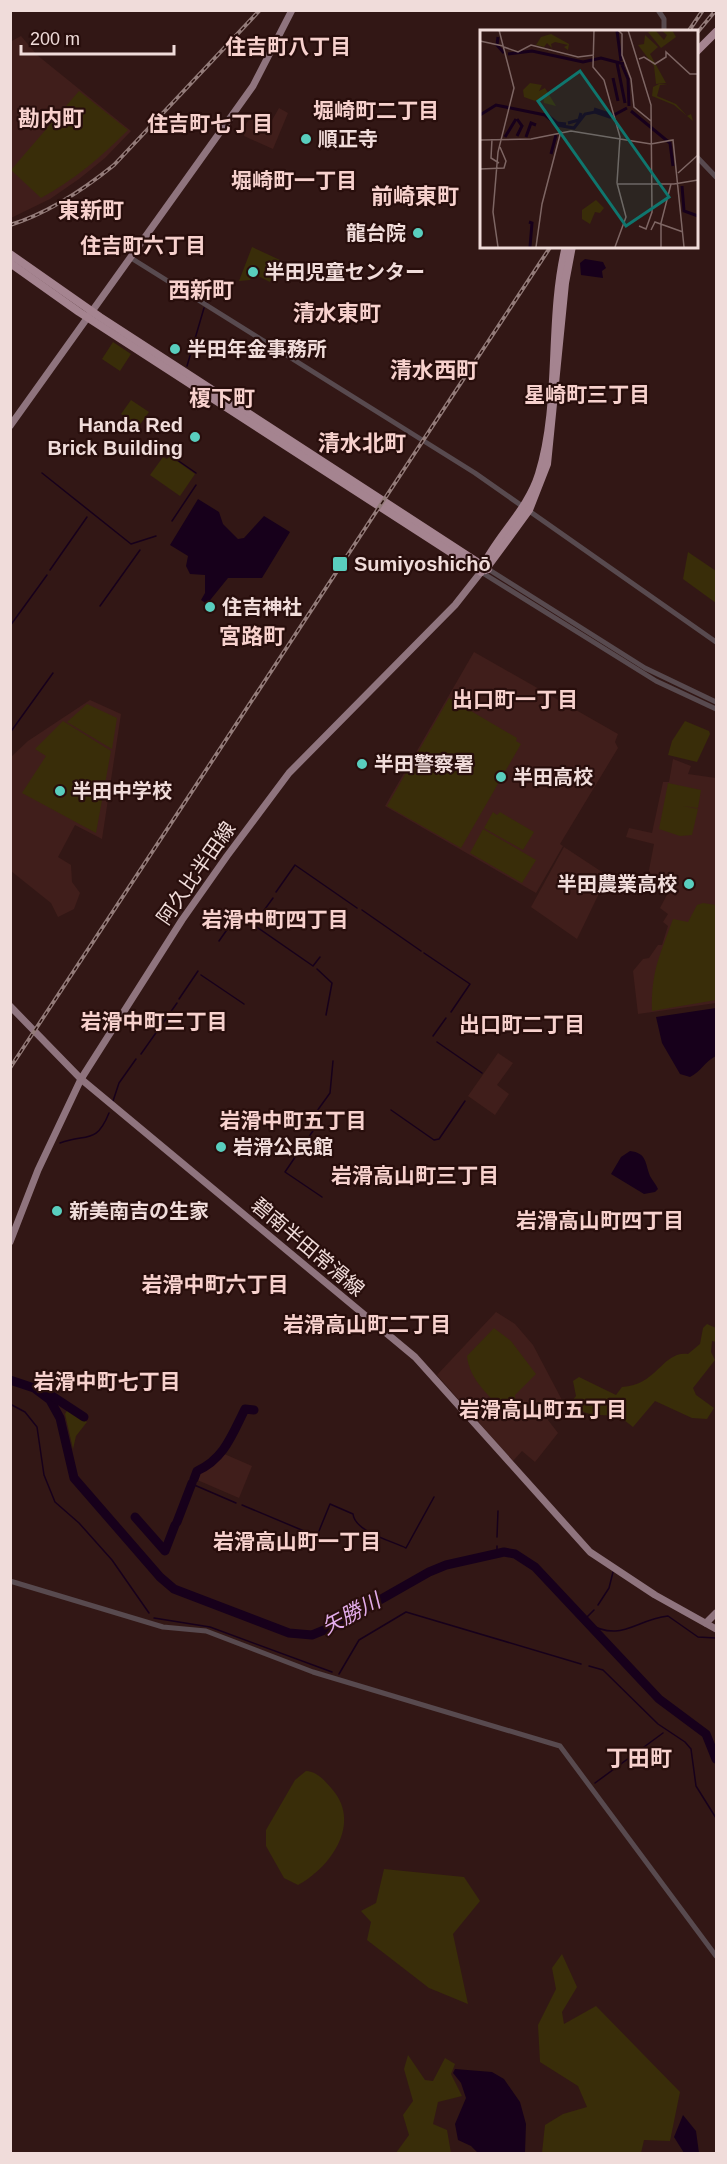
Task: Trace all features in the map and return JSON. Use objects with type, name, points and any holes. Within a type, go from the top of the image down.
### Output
[{"type":"highway","points":[[697,51],[717,32]]},
{"type":"highway","points":[[526,508],[538,477],[546,443],[560,280],[566,248]]},
{"type":"highway","points":[[10,263],[484,569],[543,479],[551,444],[565,283],[572,248]]},
{"type":"highway","points":[[10,254],[90,315]]},
{"type":"main road","points":[[10,426],[253,86],[292,10]]},
{"type":"main road","name":"阿久比半田線","points":[[10,1242],[38,1170],[81,1079],[182,920],[266,801],[289,773],[455,606],[484,569]]},
{"type":"main road","name":"碧南半田常滑線","points":[[10,1006],[81,1079],[415,1357],[590,1552],[655,1595],[713,1625]]},
{"type":"main road","points":[[713,1625],[717,1613]]},
{"type":"street","points":[[658,10],[664,19],[664,30]]},
{"type":"street","points":[[697,157],[717,177]]},
{"type":"street","points":[[131,258],[475,473],[717,642]]},
{"type":"street","points":[[484,569],[645,668],[717,702]]},
{"type":"street","points":[[484,569],[656,681],[717,709]]},
{"type":"street","points":[[10,1581],[163,1627],[206,1631],[314,1672],[560,1746],[717,1956]]},
{"type":"shaded area","points":[[21,36],[37,55],[131,131],[105,158],[79,179],[50,199],[11,218],[10,42]]},
{"type":"shaded area","points":[[79,91],[128,130],[87,167],[65,184],[41,198],[11,170]]},
{"type":"shaded area","points":[[279,108],[288,113],[273,149],[244,136],[246,124],[253,114],[271,122]]},
{"type":"shaded area","points":[[252,247],[280,260],[270,282],[254,274],[250,280],[239,281]]},
{"type":"shaded area","points":[[585,259],[603,262],[606,268],[602,271],[603,278],[581,275],[580,263]]},
{"type":"shaded area","points":[[113,342],[131,354],[120,371],[102,359]]},
{"type":"shaded area","points":[[131,400],[149,412],[139,426],[121,414]]},
{"type":"shaded area","points":[[170,456],[195,474],[180,496],[150,475],[163,457],[167,459]]},
{"type":"shaded area","points":[[198,499],[219,512],[223,524],[238,539],[244,538],[264,516],[290,532],[262,578],[228,578],[207,604],[201,600],[205,593],[205,575],[190,574],[186,566],[188,556],[170,545]]},
{"type":"shaded area","points":[[688,552],[716,571],[716,603],[683,579]]},
{"type":"shaded area","name":"半田高校","points":[[474,652],[618,734],[615,742],[618,748],[560,844],[563,846],[536,893],[385,806]]},
{"type":"shaded area","points":[[449,698],[517,738],[516,741],[521,744],[461,848],[387,806]]},
{"type":"shaded area","name":"半田中学校","points":[[90,700],[121,714],[102,839],[75,825],[58,857],[71,865],[72,882],[80,893],[74,909],[58,917],[51,903],[11,871],[11,757],[28,741]]},
{"type":"shaded area","points":[[87,704],[117,718],[112,749],[67,722]]},
{"type":"shaded area","points":[[63,721],[111,751],[96,833],[22,793],[46,756],[35,749]]},
{"type":"shaded area","points":[[685,721],[709,731],[710,734],[697,762],[668,755],[672,741]]},
{"type":"shaded area","name":"半田農業高校","points":[[673,759],[691,766],[688,774],[716,778],[716,1003],[638,1014],[633,971],[643,959],[649,958],[658,945],[662,945],[668,926],[663,922],[668,914],[660,908],[670,889],[653,880],[649,870],[654,844],[626,837],[629,828],[652,833],[663,782],[669,782]]},
{"type":"shaded area","points":[[668,783],[701,790],[698,808],[683,806],[698,809],[692,835],[680,836],[659,829]]},
{"type":"shaded area","points":[[493,812],[497,815],[500,812],[534,832],[523,850],[484,828]]},
{"type":"shaded area","points":[[483,829],[536,860],[522,883],[470,853]]},
{"type":"shaded area","points":[[564,847],[602,872],[602,879],[605,881],[577,939],[531,907]]},
{"type":"shaded area","points":[[703,903],[716,905],[716,1000],[652,1011],[655,974],[673,919],[688,922],[697,905]]},
{"type":"shaded area","points":[[716,1008],[716,1056],[690,1077],[680,1074],[662,1043],[656,1017]]},
{"type":"shaded area","points":[[498,1053],[513,1063],[497,1085],[509,1094],[495,1115],[468,1096]]},
{"type":"shaded area","points":[[630,1151],[640,1154],[644,1159],[658,1189],[655,1192],[644,1194],[611,1174],[621,1157]]},
{"type":"shaded area","points":[[496,1312],[515,1324],[533,1345],[563,1402],[548,1420],[558,1433],[535,1462],[522,1451],[513,1461],[437,1375]]},
{"type":"shaded area","points":[[707,1324],[716,1328],[716,1342],[712,1341],[711,1352],[715,1360],[693,1388],[696,1395],[714,1408],[707,1419],[692,1418],[655,1401],[633,1427],[619,1416],[588,1413],[571,1402],[576,1396],[573,1381],[579,1377],[616,1395],[622,1387],[644,1381],[672,1358],[679,1354],[688,1354],[700,1344],[703,1328]]},
{"type":"shaded area","points":[[494,1328],[511,1341],[536,1374],[515,1395],[516,1405],[506,1413],[476,1380],[467,1356]]},
{"type":"shaded area","points":[[68,1409],[87,1422],[76,1436],[73,1449],[65,1414]]},
{"type":"shaded area","points":[[222,1453],[252,1466],[239,1498],[195,1479],[198,1472],[213,1465]]},
{"type":"shaded area","points":[[306,1771],[317,1775],[332,1789],[341,1802],[344,1816],[339,1843],[331,1856],[310,1877],[298,1885],[284,1878],[266,1846],[266,1830],[295,1780]]},
{"type":"shaded area","points":[[384,1869],[464,1877],[480,1901],[453,1934],[468,2004],[429,1988],[367,1940],[371,1922],[361,1911],[376,1903]]},
{"type":"shaded area","points":[[562,1954],[577,1987],[562,2012],[564,2024],[596,2006],[680,2092],[670,2141],[644,2140],[641,2153],[542,2153],[545,2125],[563,2114],[587,2107],[578,2086],[540,2062],[538,2025],[556,1989],[552,1968]]},
{"type":"shaded area","points":[[408,2055],[425,2080],[433,2081],[445,2058],[455,2064],[451,2074],[462,2096],[438,2102],[433,2124],[447,2130],[451,2153],[396,2153],[409,2135],[403,2115],[413,2101],[404,2069]]},
{"type":"shaded area","points":[[455,2069],[492,2072],[504,2079],[520,2102],[526,2124],[525,2153],[478,2153],[471,2146],[458,2140],[455,2124],[466,2098],[461,2083],[453,2073]]},
{"type":"shaded area","points":[[683,2115],[696,2131],[699,2153],[684,2153],[674,2137]]},
{"type":"waterway","points":[[207,302],[222,281]]},
{"type":"waterway","points":[[187,366],[204,308]]},
{"type":"waterway","points":[[170,455],[196,473]]},
{"type":"waterway","points":[[42,473],[131,544],[156,536]]},
{"type":"waterway","points":[[172,521],[196,485]]},
{"type":"waterway","points":[[50,570],[87,517]]},
{"type":"waterway","points":[[100,606],[140,550]]},
{"type":"waterway","points":[[10,626],[47,575]]},
{"type":"waterway","points":[[12,730],[53,673]]},
{"type":"waterway","points":[[276,892],[295,865],[357,908]]},
{"type":"waterway","points":[[254,924],[273,898]]},
{"type":"waterway","points":[[362,910],[421,951]]},
{"type":"waterway","points":[[219,941],[238,914],[313,966],[320,957]]},
{"type":"waterway","points":[[424,953],[470,984],[451,1012]]},
{"type":"waterway","points":[[317,969],[332,983],[326,1015]]},
{"type":"waterway","points":[[179,999],[198,971]]},
{"type":"waterway","points":[[201,975],[244,1004]]},
{"type":"waterway","points":[[141,1054],[177,1003]]},
{"type":"waterway","points":[[433,1036],[446,1018]]},
{"type":"waterway","points":[[437,1042],[482,1073]]},
{"type":"waterway","points":[[113,1101],[119,1083],[136,1059]]},
{"type":"waterway","points":[[322,1116],[317,1111],[330,1093],[333,1061]]},
{"type":"waterway","points":[[391,1110],[434,1140],[439,1139],[465,1101]]},
{"type":"waterway","points":[[60,1143],[95,1134],[100,1130],[109,1113]]},
{"type":"waterway","points":[[319,1122],[285,1172],[322,1197]]},
{"type":"waterway","name":"矢勝川","points":[[10,1380],[34,1388],[50,1400],[60,1418],[74,1478],[160,1577],[174,1589],[289,1633],[312,1635],[334,1626],[429,1572],[446,1565],[504,1552],[515,1554],[535,1567],[659,1699],[706,1734],[716,1759]]},
{"type":"waterway","points":[[46,1392],[84,1417]]},
{"type":"waterway","points":[[10,1404],[25,1412],[37,1427],[44,1475],[55,1502],[79,1523],[112,1560],[149,1613]]},
{"type":"waterway","points":[[194,1479],[197,1471],[221,1453],[245,1409],[254,1410]]},
{"type":"waterway","points":[[177,1522],[192,1483]]},
{"type":"waterway","points":[[177,1521],[192,1484],[236,1503]]},
{"type":"waterway","points":[[319,1531],[330,1504],[353,1514],[355,1520],[367,1531],[406,1548],[434,1497]]},
{"type":"waterway","points":[[242,1505],[316,1536]]},
{"type":"waterway","points":[[497,1537],[498,1511]]},
{"type":"waterway","points":[[135,1517],[165,1551],[175,1525]]},
{"type":"waterway","points":[[136,1519],[165,1550],[175,1525]]},
{"type":"waterway","name":"矢勝川","points":[[497,1546],[497,1552]]},
{"type":"waterway","points":[[598,1605],[609,1588],[613,1572]]},
{"type":"waterway","points":[[584,1620],[594,1610]]},
{"type":"waterway","points":[[339,1674],[359,1640],[406,1612],[581,1664]]},
{"type":"waterway","points":[[587,1623],[599,1629],[619,1631],[668,1616],[698,1637],[716,1638]]},
{"type":"waterway","points":[[154,1618],[210,1627],[332,1672]]},
{"type":"waterway","points":[[589,1666],[603,1670],[658,1724],[685,1742],[691,1749],[696,1786],[716,1818]]},
{"type":"waterway","points":[[595,1783],[663,1733]]},
{"type":"railway","points":[[10,225],[65,200],[114,165],[260,10]]},
{"type":"railway","points":[[689,30],[703,10]]},
{"type":"railway","points":[[697,33],[716,10]]},
{"type":"railway","points":[[10,1068],[550,248]]},
{"type":"place","name":"順正寺","points":[[306,139]]},
{"type":"place","name":"龍台院","points":[[418,233]]},
{"type":"place","name":"半田児童センター","points":[[253,272]]},
{"type":"place","name":"半田年金事務所","points":[[175,349]]},
{"type":"place","name":"Handa Red Brick Building","points":[[195,437]]},
{"type":"place","name":"Sumiyoshichō","points":[[340,564]]},
{"type":"place","name":"住吉神社","points":[[210,607]]},
{"type":"place","name":"半田警察署","points":[[362,764]]},
{"type":"place","name":"半田高校","points":[[501,777]]},
{"type":"place","name":"半田中学校","points":[[60,791]]},
{"type":"place","name":"半田農業高校","points":[[689,884]]},
{"type":"place","name":"岩滑公民館","points":[[221,1147]]},
{"type":"place","name":"新美南吉の生家","points":[[57,1211]]},
{"type":"district","name":"住吉町八丁目","points":[[288,47]]},
{"type":"district","name":"堀崎町二丁目","points":[[376,111]]},
{"type":"district","name":"勘内町","points":[[51,118]]},
{"type":"district","name":"住吉町七丁目","points":[[210,124]]},
{"type":"district","name":"堀崎町一丁目","points":[[294,181]]},
{"type":"district","name":"前崎東町","points":[[415,196]]},
{"type":"district","name":"東新町","points":[[91,210]]},
{"type":"district","name":"住吉町六丁目","points":[[143,246]]},
{"type":"district","name":"西新町","points":[[201,290]]},
{"type":"district","name":"清水東町","points":[[337,313]]},
{"type":"district","name":"清水西町","points":[[434,370]]},
{"type":"district","name":"星崎町三丁目","points":[[587,395]]},
{"type":"district","name":"榎下町","points":[[222,398]]},
{"type":"district","name":"清水北町","points":[[362,443]]},
{"type":"district","name":"宮路町","points":[[252,636]]},
{"type":"district","name":"出口町一丁目","points":[[515,700]]},
{"type":"district","name":"岩滑中町四丁目","points":[[275,920]]},
{"type":"district","name":"岩滑中町三丁目","points":[[154,1022]]},
{"type":"district","name":"出口町二丁目","points":[[522,1025]]},
{"type":"district","name":"岩滑中町五丁目","points":[[293,1121]]},
{"type":"district","name":"岩滑高山町三丁目","points":[[415,1176]]},
{"type":"district","name":"岩滑高山町四丁目","points":[[600,1221]]},
{"type":"district","name":"岩滑中町六丁目","points":[[215,1285]]},
{"type":"district","name":"岩滑高山町二丁目","points":[[367,1325]]},
{"type":"district","name":"岩滑中町七丁目","points":[[107,1382]]},
{"type":"district","name":"岩滑高山町五丁目","points":[[543,1410]]},
{"type":"district","name":"岩滑高山町一丁目","points":[[297,1542]]},
{"type":"district","name":"丁田町","points":[[639,1758]]}]
